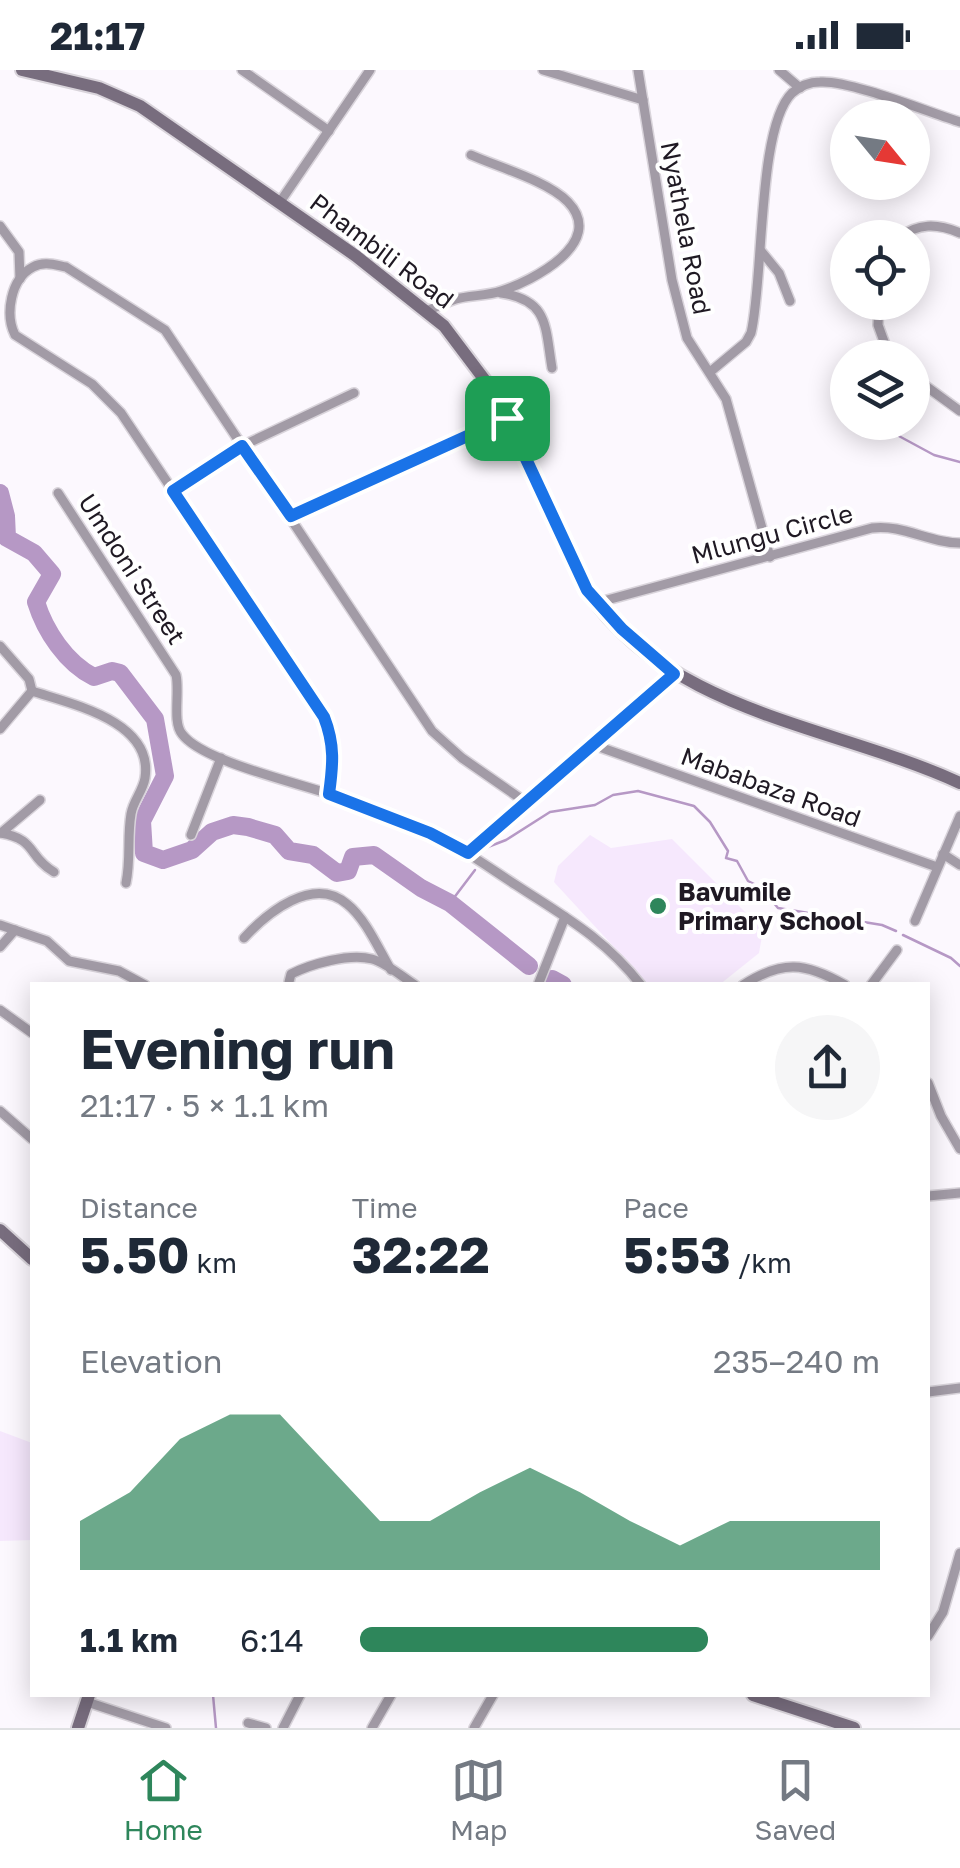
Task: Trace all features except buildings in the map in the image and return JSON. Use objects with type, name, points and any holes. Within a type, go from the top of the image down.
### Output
[{"type":"street","name":"Phambili Road","points":[[22,70],[120,96],[175,128],[392,282],[426,311],[467,354],[507,418],[573,565],[596,603],[674,674],[723,698],[960,782]]},
{"type":"street","points":[[242,70],[329,130]]},
{"type":"street","points":[[280,202],[370,70]]},
{"type":"street","points":[[543,70],[643,100]]},
{"type":"street","name":"Nyathela Road","points":[[638,70],[672,280],[687,338],[726,399],[770,557]]},
{"type":"street","points":[[779,70],[800,88]]},
{"type":"street","points":[[710,372],[746,342],[751,333],[768,161],[780,112],[792,93],[813,82],[830,82],[960,122]]},
{"type":"street","points":[[426,311],[458,298],[498,292],[559,262],[576,240],[574,210],[566,200],[470,154]]},
{"type":"street","points":[[930,225],[960,233]]},
{"type":"street","points":[[0,226],[19,252],[20,279],[9,309],[9,323],[15,335],[108,397],[173,491],[324,717],[334,757],[329,794]]},
{"type":"street","points":[[760,251],[779,273],[790,300]]},
{"type":"street","points":[[20,279],[31,267],[49,263],[66,268],[165,330],[432,732],[524,802]]},
{"type":"street","points":[[498,292],[518,296],[539,310],[552,368]]},
{"type":"street","points":[[930,389],[960,411]]},
{"type":"street","points":[[173,491],[242,446],[354,393]]},
{"type":"street","points":[[291,516],[507,418]]},
{"type":"street","name":"Umdoni Street","points":[[58,493],[176,675],[180,690],[178,729],[191,743],[220,758],[430,833],[468,853],[609,947],[638,982]]},
{"type":"street","name":"Mlungu Circle","points":[[596,603],[886,526],[942,542],[960,542]]},
{"type":"street","points":[[0,646],[29,680],[32,691]]},
{"type":"street","points":[[468,853],[674,674]]},
{"type":"street","points":[[0,729],[32,691]]},
{"type":"street","points":[[32,691],[116,724],[144,754],[145,777],[130,815],[132,857],[126,883]]},
{"type":"street","name":"Mababaza Road","points":[[591,744],[937,867]]},
{"type":"street","points":[[192,835],[220,758]]},
{"type":"street","points":[[1,833],[40,800]]},
{"type":"street","points":[[915,921],[960,816]]},
{"type":"street","points":[[1,833],[27,842],[41,863],[54,872]]},
{"type":"street","points":[[943,854],[960,866]]},
{"type":"street","points":[[244,938],[266,916],[295,899],[316,895],[334,898],[356,913],[391,970]]},
{"type":"street","points":[[539,982],[565,917]]},
{"type":"street","points":[[0,925],[51,943],[69,961],[119,971],[139,982]]},
{"type":"street","points":[[0,947],[20,932]]},
{"type":"street","points":[[873,982],[896,950]]},
{"type":"street","points":[[289,982],[292,974],[317,962],[364,958],[409,982]]},
{"type":"street","points":[[748,982],[766,972],[790,966],[807,967],[839,982]]},
{"type":"street","points":[[0,1010],[30,1032]]},
{"type":"street","points":[[930,1087],[960,1149]]},
{"type":"street","points":[[0,1111],[30,1137]]},
{"type":"street","points":[[930,1196],[960,1192]]},
{"type":"street","points":[[0,1230],[30,1257]]},
{"type":"street","points":[[930,1392],[960,1388]]},
{"type":"street","points":[[930,1633],[943,1612],[960,1553]]},
{"type":"street","points":[[284,1728],[298,1697]]},
{"type":"street","points":[[372,1728],[390,1697]]},
{"type":"street","points":[[474,1728],[492,1697]]},
{"type":"street","points":[[758,1697],[834,1725],[854,1728]]},
{"type":"street","points":[[78,1728],[88,1698],[162,1728]]},
{"type":"street","points":[[248,1723],[266,1728]]},
{"type":"shaded area","name":"Bavumile Primary School","points":[[590,835],[611,848],[672,839],[763,930],[759,953],[723,982],[646,982],[554,882],[558,866]]},
{"type":"shaded area","points":[[0,1431],[30,1442],[30,1540],[0,1541]]},
{"type":"waterway","points":[[906,440],[934,455],[960,462]]},
{"type":"waterway","points":[[0,493],[7,538],[34,553],[52,574],[36,602],[58,645],[94,677],[112,671],[120,673],[155,719],[165,776],[142,821],[144,853],[163,860],[192,850],[212,832],[233,825],[275,835],[289,851],[313,855],[337,873],[348,871],[353,857],[374,855],[450,903],[529,966]]},
{"type":"waterway","points":[[480,850],[506,840],[550,812],[595,805],[613,795],[638,791],[694,806],[710,822],[728,851],[726,858],[737,861],[748,881],[764,889],[769,902],[778,908],[882,925],[896,931]]},
{"type":"waterway","points":[[450,903],[475,870]]},
{"type":"waterway","points":[[903,935],[960,966]]},
{"type":"waterway","points":[[552,979],[558,982]]},
{"type":"waterway","points":[[213,1697],[216,1728]]},
{"type":"place","name":"Bavumile Primary School","points":[[658,906]]},
{"type":"route","points":[[507,418],[587,590],[622,629],[674,674],[468,853],[430,833],[329,794],[334,757],[324,717],[173,491],[242,446],[291,516],[507,418]]}]
